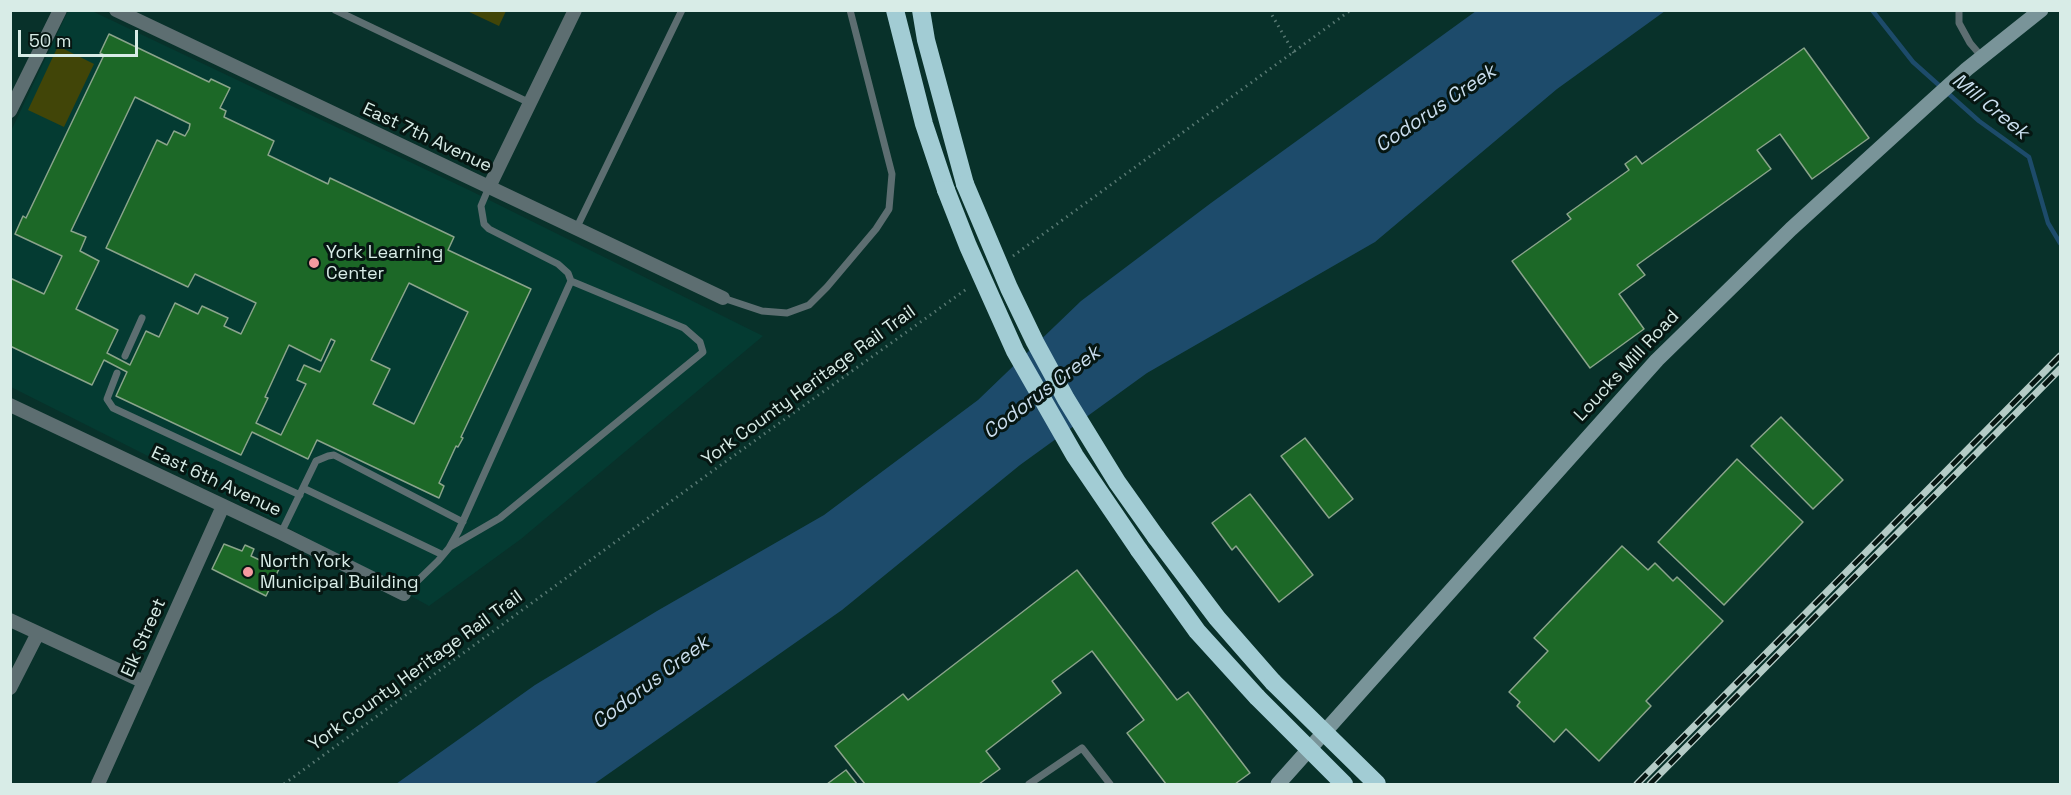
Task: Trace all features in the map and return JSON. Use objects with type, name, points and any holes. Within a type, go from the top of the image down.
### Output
[{"type":"highway","points":[[895,10],[924,124],[968,246],[1015,351],[1075,456],[1197,631],[1257,697],[1344,784]]},
{"type":"highway","points":[[921,10],[926,40],[965,184],[1009,288],[1066,399],[1117,482],[1217,618],[1273,681],[1377,784]]},
{"type":"street","points":[[10,111],[60,10]]},
{"type":"street","name":"East 7th Avenue","points":[[116,10],[723,298]]},
{"type":"street","points":[[489,187],[575,10]]},
{"type":"street","name":"Loucks Mill Road","points":[[1278,784],[1657,360],[1791,229],[1967,69],[2041,10]]},
{"type":"street","name":"East 6th Avenue","points":[[10,405],[281,533],[404,594]]},
{"type":"street","name":"Elk Street","points":[[98,784],[223,506]]},
{"type":"street","points":[[10,620],[144,682]]},
{"type":"street","points":[[10,688],[38,633]]},
{"type":"lane","points":[[335,10],[530,103]]},
{"type":"lane","points":[[576,229],[682,10]]},
{"type":"lane","points":[[723,298],[762,311],[788,313],[809,305],[876,229],[889,208],[892,174],[850,10]]},
{"type":"lane","points":[[1959,10],[1959,23],[1970,43],[1982,57]]},
{"type":"lane","points":[[404,594],[449,548],[571,281],[568,273],[558,264],[489,229],[484,224],[481,206],[489,187]]},
{"type":"lane","points":[[449,548],[500,518],[703,352],[700,342],[684,328],[571,281]]},
{"type":"lane","points":[[125,356],[142,318]]},
{"type":"lane","points":[[117,373],[107,399],[114,408],[443,555]]},
{"type":"lane","points":[[281,533],[316,461],[322,457],[334,455],[462,522]]},
{"type":"lane","points":[[1029,784],[1082,748],[1110,784]]},
{"type":"path","points":[[1269,10],[1294,53]]},
{"type":"path","points":[[1008,259],[1351,10]]},
{"type":"path","name":"York County Heritage Rail Trail","points":[[284,784],[969,287]]},
{"type":"shaded area","name":"York Learning Center","points":[[68,11],[92,11],[471,191],[763,336],[521,539],[429,606],[265,515],[11,387],[10,133]]},
{"type":"shaded area","points":[[467,11],[506,11],[499,26]]},
{"type":"shaded area","points":[[58,46],[94,64],[64,127],[28,110]]},
{"type":"water","name":"Codorus Creek","points":[[1476,11],[1665,11],[1557,89],[1375,242],[1147,373],[1020,465],[842,610],[594,784],[396,784],[535,685],[657,611],[824,515],[978,400],[1081,301],[1211,203]]},
{"type":"building","points":[[109,34],[209,82],[211,79],[230,88],[220,108],[226,111],[224,117],[274,141],[268,155],[328,184],[330,178],[454,237],[448,250],[531,289],[461,437],[463,438],[458,447],[456,446],[439,483],[444,486],[439,498],[317,440],[308,459],[252,432],[241,455],[116,396],[127,372],[104,360],[92,385],[10,346],[10,278],[44,294],[62,256],[15,234],[23,216],[26,218],[104,55],[100,53]],"holes":[[[135,97],[190,124],[185,136],[174,131],[167,145],[157,140],[106,248],[188,287],[195,274],[256,303],[241,334],[224,326],[228,318],[202,306],[198,314],[175,303],[159,337],[146,331],[130,365],[107,353],[118,330],[76,309],[99,261],[80,251],[86,237],[71,231]],[[409,283],[468,312],[414,424],[373,404],[390,369],[371,360]],[[331,339],[335,341],[320,372],[304,365],[297,380],[306,384],[281,435],[256,423],[268,398],[265,397],[289,345],[321,361]]]},
{"type":"building","points":[[1804,48],[1869,138],[1812,179],[1780,134],[1757,150],[1771,169],[1637,265],[1645,275],[1619,294],[1644,329],[1590,368],[1512,261],[1571,219],[1567,214],[1629,170],[1625,164],[1636,156],[1642,164]]},
{"type":"building","points":[[1781,417],[1843,480],[1813,509],[1751,446]]},
{"type":"building","points":[[1305,438],[1353,499],[1329,518],[1281,456]]},
{"type":"building","points":[[1737,459],[1803,522],[1724,605],[1658,542]]},
{"type":"building","points":[[1250,494],[1313,575],[1279,602],[1236,546],[1232,550],[1212,523]]},
{"type":"building","name":"North York Municipal Building","points":[[224,544],[242,551],[245,545],[254,549],[251,556],[279,569],[266,596],[212,569]]},
{"type":"building","points":[[1622,546],[1648,570],[1655,563],[1673,581],[1677,577],[1723,621],[1646,701],[1651,706],[1599,761],[1566,729],[1554,742],[1517,706],[1520,702],[1509,692],[1548,651],[1534,638]]},
{"type":"building","points":[[1077,570],[1177,700],[1188,692],[1250,773],[1235,784],[1166,784],[1127,733],[1144,720],[1092,651],[1052,681],[1061,693],[986,751],[1000,769],[979,784],[865,784],[835,746],[903,694],[908,700]]},
{"type":"building","points":[[846,770],[857,784],[827,784]]},
{"type":"waterway","name":"Mill Creek","points":[[1872,10],[1913,62],[1979,121],[2029,157],[2048,223],[2060,243]]},
{"type":"railway","points":[[1637,784],[2060,356]]},
{"type":"railway","points":[[1650,784],[2060,369]]},
{"type":"place","name":"York Learning Center","points":[[314,263]]},
{"type":"place","name":"North York Municipal Building","points":[[248,572]]}]
